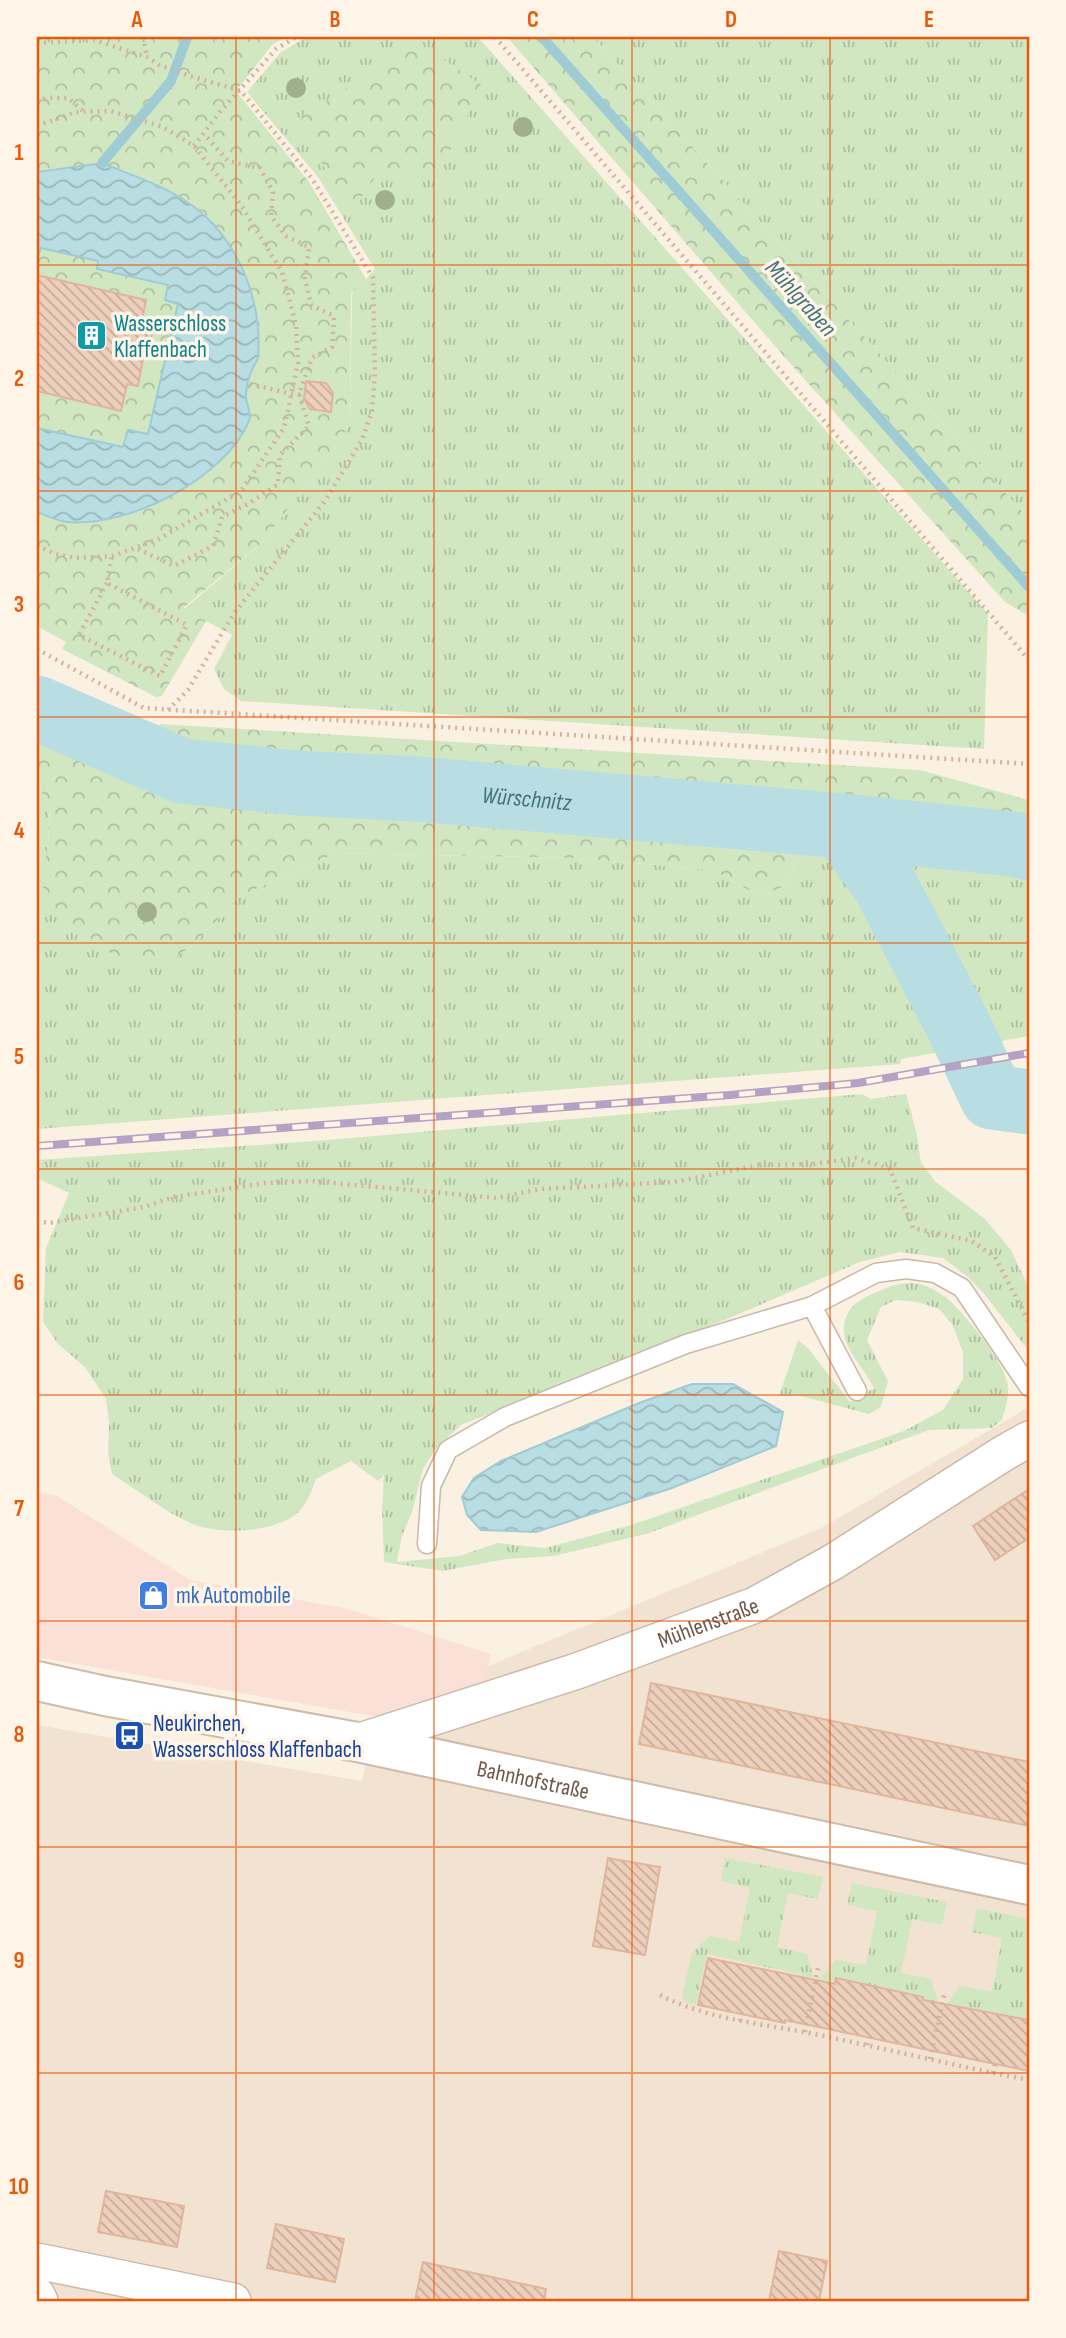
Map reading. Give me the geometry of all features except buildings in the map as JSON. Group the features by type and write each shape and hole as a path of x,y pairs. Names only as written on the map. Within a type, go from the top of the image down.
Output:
{"main road":[{"name":"Bahnhofstraße","path":"37,1681 357,1742 753,1824 1029,1885"}],"street":[{"name":"Mühlenstraße","path":"357,1742 578,1671 755,1605 833,1562 1029,1439"},
{"path":"37,2261 233,2301"},
{"path":"37,2295 40,2301"}],"lane":[{"path":"427,1544 431,1486 448,1450 505,1417 686,1344 812,1306 876,1273 906,1269 935,1273 962,1288 1029,1387"},
{"path":"812,1306 857,1391"}],"path":[{"path":"143,37 147,57"},
{"path":"194,146 276,49 296,37"},
{"path":"495,37 1029,660"},
{"path":"37,43 94,40 147,57 159,65 190,76 241,91 313,180 373,278 375,375 372,411 362,440 326,501 234,614 188,690 168,710"},
{"path":"37,102 47,98 68,98 83,112"},
{"path":"37,126 76,112 110,111 161,126 194,146 241,205 282,272 296,325 298,394 309,426 280,455 278,484 222,517 213,546 174,566 137,549"},
{"path":"37,545 55,554 76,558 112,556 157,540 241,491 284,428 312,358 332,346 334,316 311,305 305,278 309,247 286,236 271,216 273,192 260,168 228,161 204,134"},
{"path":"250,384 298,394"},
{"path":"107,583 187,625 160,677 79,635 107,583 112,556"},
{"path":"37,649 144,708 1026,764"},
{"path":"37,1221 49,1223 144,1207 174,1197 265,1183 311,1181 498,1198 541,1189 674,1182 760,1165 814,1164 856,1158 890,1169 914,1228 972,1241 995,1257 1029,1322"},
{"path":"805,2032 818,1969"},
{"path":"930,2059 945,1992"},
{"path":"660,1995 685,2008 740,2021 805,2032 1029,2080"},
{"path":"740,2021 742,2014"},
{"path":"867,2045 869,2038"},
{"path":"993,2073 995,2064"}],"shaded area":[{"path":"1029,1407 1029,2301 37,2301 37,1725 362,1781 376,1719 486,1667 821,1528"},
{"name":"mk Automobile","path":"37,1492 57,1496 190,1580 348,1609 491,1654 484,1682 395,1720 37,1657"}],"green space":[{"path":"37,37 286,37 272,45 236,91 309,182 366,279 351,294 350,424 264,541 183,608 206,621 162,696 156,697 62,649 66,642 37,626 37,512 68,522 106,519 170,497 206,474 219,462 250,418 246,395 251,371 258,359 258,319 250,285 102,163 37,172"},
{"path":"306,37 478,37 988,614 984,749 241,701 224,689 214,669 232,635 184,609 264,541 350,424 352,294 375,269 318,177 247,92 280,53"},
{"path":"507,37 593,37 1029,519 1029,616 1005,602 788,361"},
{"path":"593,37 1029,37 1029,519"},
{"path":"420,44 483,86 436,178 380,170 360,199 344,199 304,135 301,116"},
{"path":"40,248 99,261 98,269 169,285 178,303 148,434 124,448 37,428 37,253"},
{"path":"160,724 920,770 1029,800 1029,838 845,811 416,776 298,772 185,760 150,744"},
{"path":"37,733 181,784 295,802 797,834 793,869 783,887 759,896 713,870 576,858 336,853 240,896 191,947 170,961 144,964 121,961 76,928 45,898 42,880 50,808 37,784"},
{"path":"37,784 50,807 45,898 76,928 121,961 170,961 191,947 240,896 336,853 576,858 713,870 759,896 783,887 793,869 797,834 878,840 1010,857 1029,864 1029,1036 901,1059 900,1064 37,1129"},
{"path":"862,1094 871,1099 906,1094 921,1163 936,1182 985,1219 1011,1250 1029,1288 1029,1351 985,1295 969,1278 943,1258 900,1252 860,1262 727,1319 461,1425 435,1450 423,1469 412,1512 402,1536 397,1562 459,1556 497,1543 545,1548 631,1525 904,1431 943,1410 963,1379 963,1352 952,1324 939,1309 918,1302 896,1300 881,1307 867,1340 888,1381 881,1407 869,1414 801,1396 779,1396 798,1340 808,1348 850,1402 874,1388 845,1339 845,1319 859,1301 897,1284 919,1284 941,1294 956,1306 981,1337 1003,1370 1007,1383 1007,1399 1002,1420 992,1428 929,1430 646,1534 554,1556 506,1559 443,1571 384,1562 384,1475 378,1481 351,1461 316,1479 302,1508 285,1521 244,1530 201,1527 160,1506 112,1474 108,1452 106,1399 85,1367 58,1344 43,1322 46,1248 69,1193 37,1178 37,1160 316,1141"},
{"path":"725,1858 823,1877 818,1899 788,1893 777,1947 807,1954 813,1975 802,2025 788,2022 798,1974 707,1954 696,2004 685,2002 682,1997 692,1952 710,1936 739,1942 750,1888 721,1881"},
{"path":"852,1883 947,1902 942,1925 912,1919 901,1973 931,1979 938,2002 926,2051 914,2048 924,1997 836,1977 825,2027 810,2024 819,1979 836,1960 866,1965 877,1911 847,1905"},
{"path":"977,1908 1029,1919 1029,1979 1025,2000 1029,2001 1029,2019 959,2006 950,2055 937,2053 947,2003 961,1986 992,1992 1002,1938 972,1932"}],"water":[{"path":"102,163 175,194 213,224 234,253 249,286 257,320 258,358 247,389 249,421 237,442 219,462 172,496 145,508 91,522 67,522 37,512 37,428 123,447 128,430 148,434 178,304 165,300 168,285 97,269 98,261 41,248 39,254 37,253 37,172"},
{"path":"692,1384 733,1384 783,1412 776,1446 672,1488 536,1532 481,1530 467,1515 462,1497 474,1478 501,1461 639,1403"}],"waterway":[{"path":"102,163 171,81 187,37"},
{"name":"Mühlgraben","path":"542,37 1029,587"},
{"name":"Würschnitz","path":"37,708 182,771 297,783 417,789 843,826 1029,848"},
{"path":"843,826 884,883 992,1097 1029,1102"}],"railway":[{"path":"37,1146 730,1095 858,1083 1029,1053"}],"place":[{"name":"Wasserschloss Klaffenbach","path":"91,336"},
{"name":"mk Automobile","path":"153,1595"},
{"name":"Neukirchen, Wasserschloss Klaffenbach","path":"130,1736"}]}
